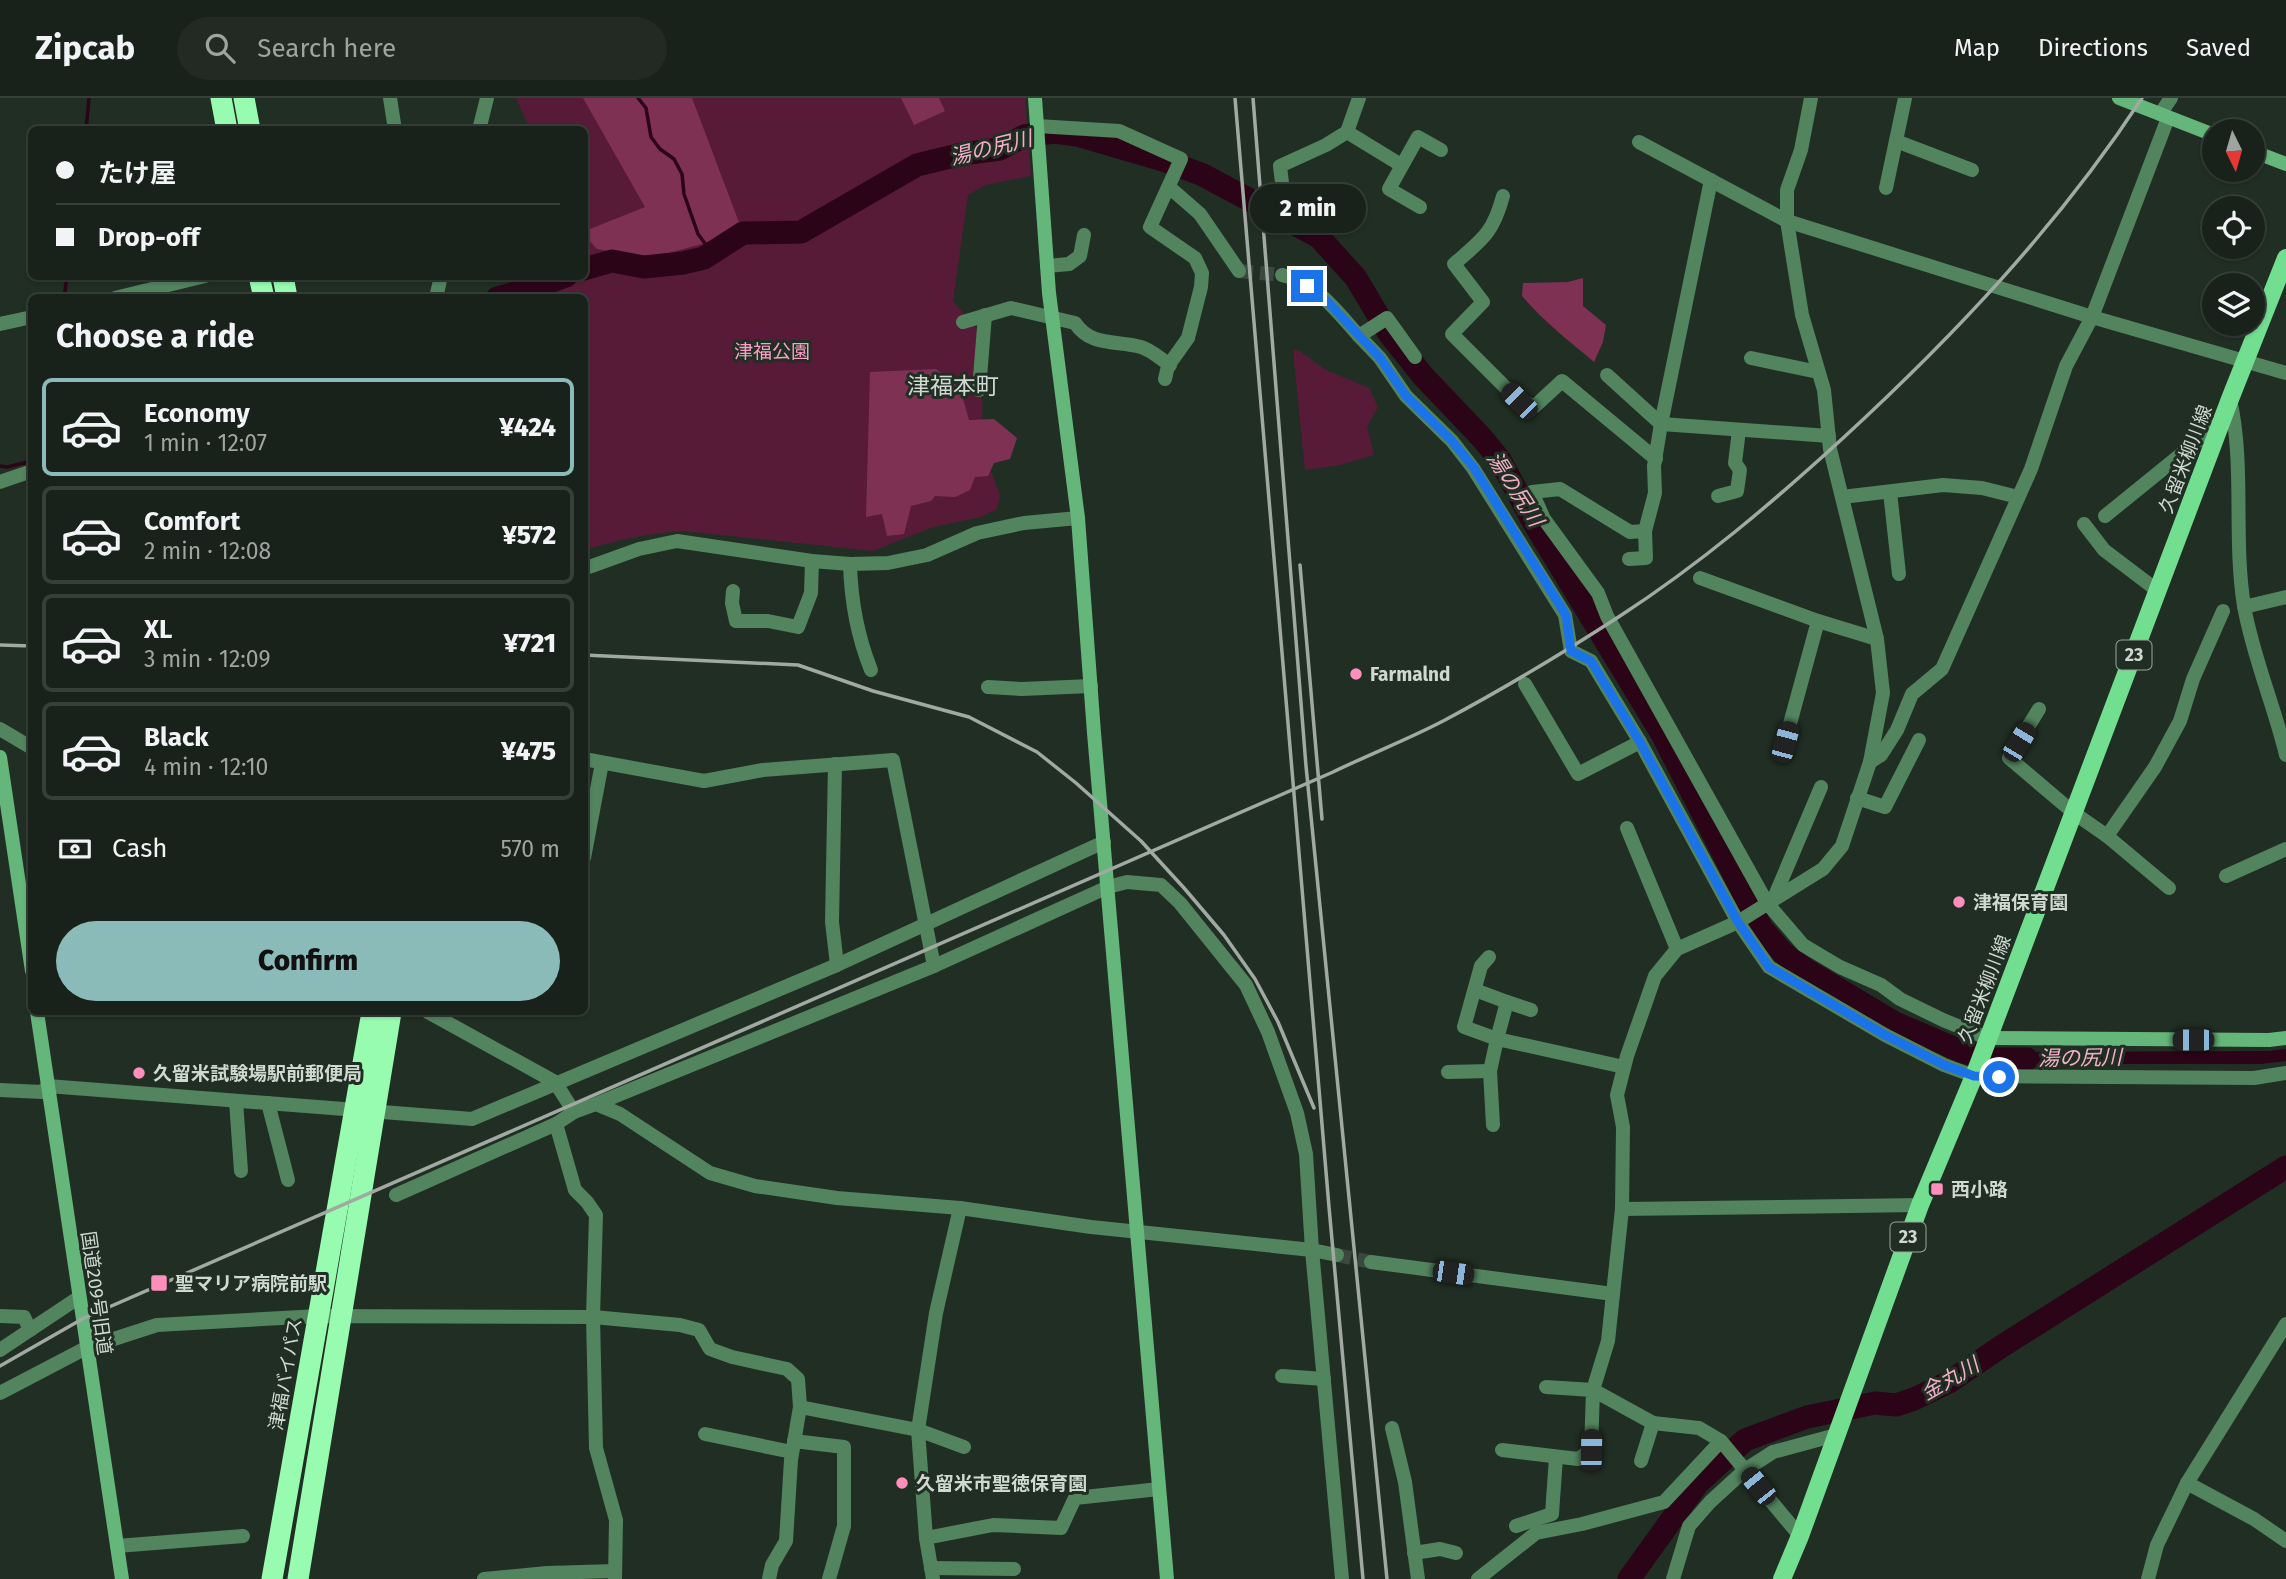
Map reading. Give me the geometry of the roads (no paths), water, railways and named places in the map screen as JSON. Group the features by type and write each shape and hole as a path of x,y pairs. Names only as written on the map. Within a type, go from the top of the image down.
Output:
{"highway":[{"path":"221,98 226,126"},
{"path":"244,98 249,126"},
{"name":"津福バイパス","path":"272,1579 371,1015"},
{"path":"298,1579 391,1015"}],"main road":[{"name":"久留米柳川線","path":"1782,1579 1920,1205 1974,1075 2286,258"}],"street":[{"path":"390,98 394,126"},
{"path":"480,126 487,98"},
{"path":"1035,98 1052,318 1078,518 1167,1579"},
{"path":"1285,208 1280,166 1347,132 1359,98"},
{"path":"1502,1450 1578,1459 1591,1450 1593,1390 1608,1341 1622,1209 1623,1128 1617,1095 1655,976 1677,949 1738,922 1823,869 1842,846 1870,762 1883,693 1877,639 1829,436 1824,390 1802,315 1787,221 1787,190 1801,150 1811,98"},
{"path":"1886,187 1905,98"},
{"path":"2119,98 2202,130"},
{"path":"1870,762 1881,755 1897,730 1912,694 1942,669 2031,469 2066,366 2092,317 2171,98"},
{"path":"1037,126 1119,131 1181,159 1150,227 1195,258 1202,273 1201,287 1188,338 1170,365 1165,379"},
{"path":"1347,132 1401,165"},
{"path":"1420,207 1389,189 1418,137 1441,150"},
{"path":"1896,141 1972,170"},
{"path":"1639,142 1787,221 2092,317 2286,373"},
{"path":"2265,155 2286,164"},
{"path":"1629,559 1646,558 1645,531 1655,493 1661,424 1711,180"},
{"path":"1169,187 1200,214 1239,271"},
{"path":"1503,195 1497,220 1486,236 1454,264 1483,302 1452,334 1519,401 1535,406 1562,381 1656,459"},
{"path":"1047,266 1069,264 1080,256 1084,235"},
{"path":"1282,275 1296,277 1327,301 1380,358 1406,396 1452,441 1474,468 1566,615 1571,651 1591,661 1640,742 1738,922 1769,967 1885,1035 1944,1065 1974,1075 2254,1078 2286,1073"},
{"path":"123,294 146,283 171,280"},
{"path":"963,322 1012,308 1075,323 1083,335 1143,348 1170,365"},
{"path":"979,390 985,315"},
{"path":"0,324 28,318"},
{"path":"1359,336 1387,318 1415,357"},
{"path":"1751,358 1818,372"},
{"path":"1607,375 1661,424 1829,436"},
{"path":"2230,399 2236,426 2244,607 2263,682 2286,755"},
{"path":"2105,516 2222,421"},
{"path":"1718,496 1737,491 1740,470 1735,463 1739,430"},
{"path":"0,482 28,472"},
{"path":"1842,497 1943,485 1982,488 2018,497"},
{"path":"1645,531 1630,532 1560,489 1532,492 1544,519 1598,593 1606,616 1771,901 1803,945 1985,1044 2286,1038"},
{"path":"1890,492 1899,575"},
{"path":"588,567 639,549 677,541 812,561 888,563 927,555 977,533 1024,523 1078,518"},
{"path":"2084,524 2104,550 2158,591"},
{"path":"733,591 732,603 736,621 768,621 798,627 811,593 812,561"},
{"path":"850,564 851,596 860,642 871,670"},
{"path":"1700,578 1818,621 1877,639"},
{"path":"2244,607 2286,597"},
{"path":"2107,836 2155,767 2180,721 2193,679 2223,611"},
{"path":"1785,742 1818,621"},
{"path":"1525,684 1578,774 1640,742"},
{"path":"988,687 1022,689 1091,686"},
{"path":"2039,709 2009,758 2169,888"},
{"path":"0,729 28,746"},
{"path":"1857,798 1885,807 1919,740"},
{"path":"0,757 28,944"},
{"path":"588,760 704,781 763,770 893,760 934,966"},
{"path":"588,837 602,762"},
{"path":"835,764 832,922 837,965"},
{"path":"1771,901 1821,787"},
{"path":"1627,828 1677,949"},
{"path":"0,1090 42,1092 48,1086 472,1119 837,965 1104,842"},
{"path":"2226,876 2286,849"},
{"path":"396,1195 556,1124 574,1112 934,966 1108,887 1127,882 1161,884 1187,911 1246,985 1268,1032 1297,1112 1306,1154 1312,1250 1342,1579"},
{"path":"1489,957 1481,966 1464,1027 1497,1039 1624,1067"},
{"path":"1475,990 1531,1010"},
{"path":"1493,1125 1490,1071 1507,1002"},
{"name":"国道209号旧道","path":"37,1015 122,1579"},
{"path":"434,1015 555,1082 574,1112"},
{"path":"1448,1072 1490,1071"},
{"path":"236,1101 241,1171"},
{"path":"268,1103 288,1180"},
{"path":"596,1104 620,1114 710,1173 755,1186 836,1198 960,1208 1337,1255"},
{"path":"484,1579 547,1573 615,1575 616,1520 596,1448 593,1317 596,1215 575,1190 556,1124"},
{"path":"1622,1209 1920,1205"},
{"path":"960,1208 936,1313 918,1430 926,1538 932,1573 1014,1569"},
{"path":"1371,1262 1613,1294"},
{"path":"0,1350 78,1298"},
{"path":"0,1316 24,1317 30,1330"},
{"path":"0,1393 86,1348 157,1325 319,1316 593,1317 680,1325 699,1330 710,1349 732,1357 787,1369 798,1379 800,1407 793,1446 786,1541 772,1565 769,1579"},
{"path":"2148,1579 2157,1545 2187,1483 2286,1324"},
{"path":"1282,1377 1324,1379"},
{"path":"1546,1387 1593,1390 1653,1423 1699,1428 1721,1441 1800,1536"},
{"path":"800,1407 918,1430 964,1447"},
{"path":"1641,1461 1653,1423"},
{"path":"1392,1428 1405,1482 1418,1579"},
{"path":"705,1434 793,1446 844,1447 844,1526 829,1579"},
{"path":"1673,1579 1689,1526 1745,1469 1773,1452 1835,1437"},
{"path":"1478,1579 1536,1533 1664,1502 1721,1441"},
{"path":"1516,1526 1552,1514 1556,1457"},
{"path":"2187,1483 2254,1519 2286,1541"},
{"path":"926,1538 993,1525 1061,1528 1075,1498 1159,1489"},
{"path":"117,1546 243,1536"},
{"path":"1414,1553 1440,1549 1456,1553"}],"water":[{"path":"2286,1049 2286,1061 2261,1064 1995,1064 1999,1052"}],"waterway":[{"path":"86,126 89,98"},
{"path":"638,98 646,108 651,137 660,149 674,159 682,174 684,194 698,234 712,253"},
{"name":"湯の尻川","path":"588,268 612,261 644,267 683,263 704,258 743,233 801,232 917,165 962,154 1000,149 1024,136 1054,132 1077,135 1166,161 1203,175 1319,237 1356,278 1388,332 1423,376 1500,460 1534,523 1662,734 1762,929 1783,953 1805,969 1895,1023 1963,1052 1992,1059 2027,1059"},
{"path":"65,294 66,280"},
{"name":"湯の尻川","path":"511,294 555,280"},
{"path":"0,466 28,462"},
{"name":"金丸川","path":"1629,1579 1698,1483 1745,1440 1807,1417 1875,1403 1896,1405 1949,1382 2286,1167"}],"tunnel":[{"path":"1239,271 1282,275"},
{"path":"1337,1255 1371,1262"}],"railway":[{"path":"1235,98 1363,1579"},
{"path":"1253,98 1306,766 1387,1579"},
{"path":"0,1366 84,1318 1333,772 1445,720 1534,670 1650,596 1707,554 1842,439 1964,320 2040,235 2076,191 2142,98"},
{"path":"1300,565 1322,819"},
{"path":"0,645 28,646"},
{"path":"588,655 798,665 873,691 969,717 1037,752 1141,841 1224,935 1255,979 1278,1022 1314,1108"}],"place":[{"name":"Farmalnd","path":"1356,674"},
{"name":"津福保育園","path":"1959,902"},
{"name":"久留米試験場駅前郵便局","path":"139,1073"},
{"name":"西小路","path":"1937,1189"},
{"name":"聖マリア病院前駅","path":"159,1283"},
{"name":"久留米市聖徳保育園","path":"902,1483"}],"district":[{"name":"津福本町","path":"953,386"}],"park label":[{"name":"津福公園","path":"772,351"}]}
